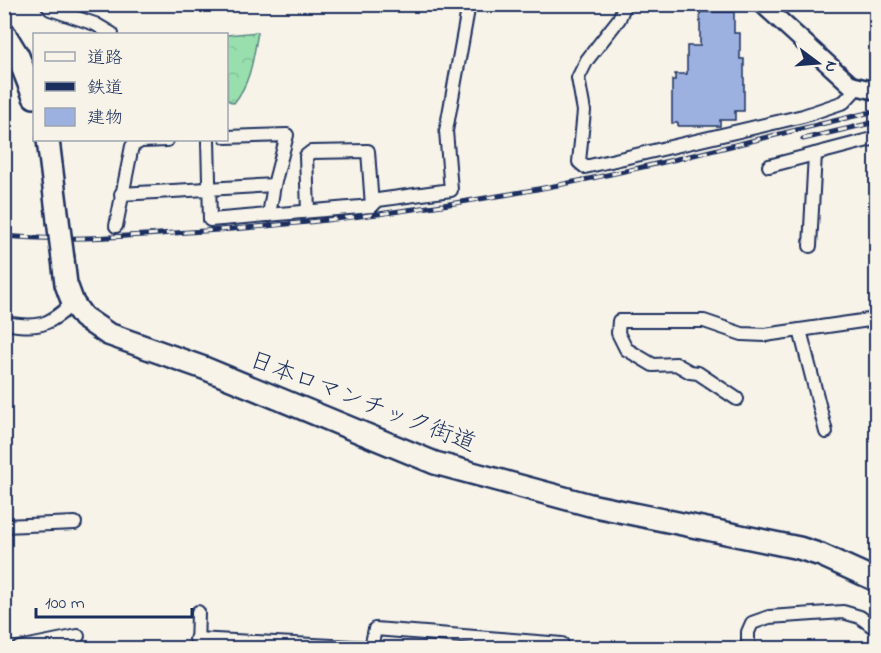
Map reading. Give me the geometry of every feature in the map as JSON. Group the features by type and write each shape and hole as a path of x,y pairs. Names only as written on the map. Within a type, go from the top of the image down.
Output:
{"highway":[{"path":"7,44 33,95"},
{"name":"日本ロマンチック街道","path":"48,141 66,284 74,303 83,316 108,334 204,368 435,463 590,505 799,548 821,555 876,580"}],"street":[{"path":"47,4 50,9 95,24 110,33"},
{"path":"208,141 210,220 372,206 378,200 451,190 446,131 469,4"},
{"path":"625,4 619,19 587,60 578,78 584,111 579,162 585,167 803,116 844,102 857,88"},
{"path":"762,4 850,86 876,91"},
{"path":"228,137 287,135 269,215"},
{"path":"769,166 876,138"},
{"path":"116,226 132,146 139,141"},
{"path":"308,211 306,156 311,152 368,151 372,206"},
{"path":"810,246 815,154"},
{"path":"121,194 274,185"},
{"path":"4,323 28,327 43,325 56,319 74,303"},
{"path":"737,399 698,373 690,372 676,364 653,365 626,349 618,333 619,321 704,321 742,334 765,335 876,319"},
{"path":"800,330 826,432"},
{"path":"4,526 75,523"},
{"path":"198,612 196,644 371,648 375,629 562,644 562,648"},
{"path":"748,648 748,632 752,623 769,617 851,613 876,629"},
{"path":"19,648 78,636"}],"green space":[{"path":"258,32 248,78 234,103 228,100 228,35"}],"building":[{"path":"700,12 734,12 734,33 740,33 740,59 744,59 744,111 735,111 735,120 720,120 720,126 678,126 678,123 672,123 672,80 675,80 675,74 687,74 687,46 700,46"}],"railway":[{"path":"4,236 29,238 129,236 280,225 395,212 556,186 876,111"},
{"path":"803,139 876,122"}]}
